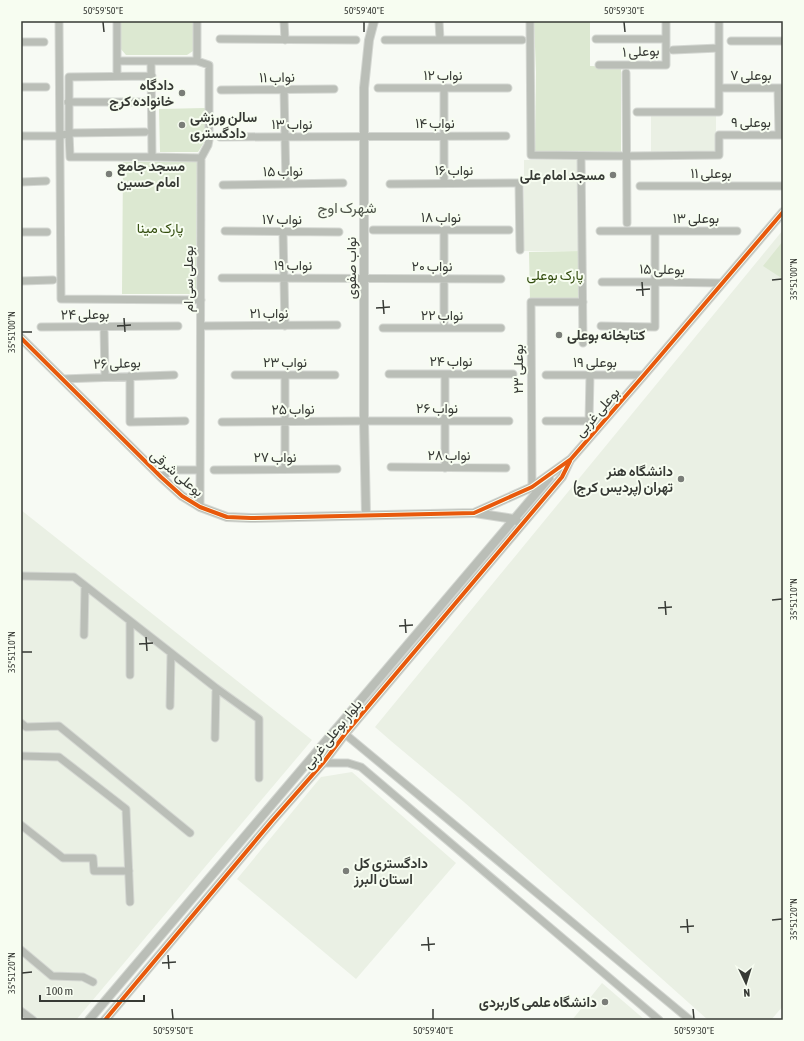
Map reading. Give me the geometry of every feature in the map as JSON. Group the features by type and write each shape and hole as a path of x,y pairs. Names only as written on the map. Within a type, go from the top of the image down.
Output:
{"street":[{"path":"59,21 61,299 201,300"},
{"path":"117,21 118,76"},
{"path":"118,61 197,61 197,21"},
{"path":"284,21 284,40"},
{"name":"نواب صفوی","path":"366,515 364,421 364,88 369,40 374,21"},
{"path":"440,21 440,40"},
{"path":"530,21 531,155 626,156"},
{"name":"بوعلی ۱","path":"599,65 666,65 666,21"},
{"path":"637,112 719,112 719,21"},
{"path":"220,39 356,40"},
{"path":"596,39 666,39"},
{"path":"386,40 522,40"},
{"path":"731,41 783,41"},
{"path":"21,42 44,42"},
{"path":"673,50 719,48"},
{"path":"151,61 152,157"},
{"name":"بوعلی سی ام","path":"197,61 209,64 209,140 201,158 200,507"},
{"path":"626,73 627,223"},
{"path":"152,76 69,77 68,102 70,157 201,158"},
{"path":"21,87 46,87"},
{"name":"نواب ۱۲","path":"378,88 508,88"},
{"path":"444,88 444,183"},
{"name":"بوعلی ۷","path":"719,88 781,88"},
{"path":"781,88 781,135"},
{"name":"نواب ۱۱","path":"221,90 334,89"},
{"path":"284,90 286,184"},
{"path":"68,102 152,102"},
{"path":"21,136 60,136 69,133 145,132"},
{"name":"بوعلی ۹","path":"626,156 719,155 719,135 781,135"},
{"name":"نواب ۱۴","path":"364,137 506,136"},
{"name":"نواب ۱۳","path":"220,137 364,137"},
{"path":"581,156 584,343"},
{"path":"21,182 46,181"},
{"name":"نواب ۱۵","path":"223,185 343,183"},
{"name":"نواب ۱۶","path":"390,184 519,183 520,250"},
{"name":"بوعلی ۱۱","path":"640,186 783,186"},
{"name":"بوعلی غربی","path":"366,515 474,513 532,487 571,459 783,212"},
{"name":"نواب ۱۸","path":"373,230 509,230"},
{"path":"444,230 444,328"},
{"name":"نواب ۱۷","path":"225,231 339,232"},
{"name":"بوعلی ۱۳","path":"600,231 737,231"},
{"path":"601,326 655,327 655,231"},
{"path":"21,232 47,232"},
{"path":"284,232 285,326"},
{"name":"نواب ۱۹","path":"222,278 364,279"},
{"name":"نواب ۲۰","path":"364,279 501,279"},
{"path":"21,281 53,280"},
{"name":"بوعلی ۱۵","path":"602,282 722,283"},
{"name":"بوعلی ۲۳","path":"532,487 530,302 583,302"},
{"name":"نواب ۲۱","path":"201,326 337,325"},
{"name":"بوعلی ۲۴","path":"41,327 178,326"},
{"path":"104,327 105,376"},
{"name":"نواب ۲۲","path":"383,328 501,328"},
{"name":"بوعلی شرقی","path":"21,338 161,477 182,496 200,507 227,517 251,518 366,515"},
{"name":"نواب ۲۴","path":"389,374 513,374"},
{"path":"445,374 445,468"},
{"name":"بوعلی ۲۶","path":"62,378 174,375"},
{"name":"نواب ۲۳","path":"235,375 335,375"},
{"path":"285,375 285,470"},
{"name":"بوعلی ۱۹","path":"546,375 644,375"},
{"path":"546,421 589,421 590,375"},
{"path":"130,376 130,422 185,421"},
{"name":"نواب ۲۶","path":"364,421 510,421"},
{"name":"نواب ۲۵","path":"222,422 364,421"},
{"name":"بلوار بوعلی غربی","path":"89,1020 514,519 554,473 571,459"},
{"name":"بلوار بوعلی غربی","path":"105,1020 323,763 345,734 562,477 571,459"},
{"name":"نواب ۲۸","path":"391,467 506,468"},
{"name":"نواب ۲۷","path":"214,470 337,469"},
{"path":"161,477 173,470 200,470"},
{"path":"474,513 514,519 522,525"},
{"path":"21,576 74,577 216,688 259,719 259,778"},
{"path":"84,635 85,586"},
{"path":"130,621 130,675"},
{"path":"170,706 171,653"},
{"path":"215,738 216,688"},
{"path":"21,723 26,727 59,726 190,833"},
{"path":"345,734 690,1020"},
{"path":"21,756 59,757 126,809 130,902"},
{"path":"323,763 348,763 360,767 659,1020"},
{"path":"263,815 272,822"},
{"path":"21,825 63,858 93,858 94,871 129,871"},
{"path":"170,924 180,931"},
{"path":"21,950 52,976 83,977 92,982"},
{"path":"21,1011 33,1020"}],"shaded area":[{"path":"651,115 716,115 716,152 651,153"},
{"path":"579,159 580,251 524,251 524,160"},
{"name":"دانشگاه هنر تهران (پردیس کرج)","path":"783,230 783,1006 771,1020 708,1020 464,802 375,727"},
{"path":"21,510 312,740 76,1020 21,1020"},
{"name":"دادگستری کل استان البرز","path":"352,772 456,863 356,979 237,879 321,777"},
{"name":"دانشگاه علمی کاربردی","path":"602,983 645,1020 572,1020"}],"green space":[{"path":"119,21 193,21 193,51 187,55 126,55 120,48"},
{"path":"534,21 590,21 590,66 621,67 621,152 535,152 536,72"},
{"name":"سالن ورزشی دادگستری","path":"205,108 205,141 198,152 160,152 159,109"},
{"name":"پارک مینا","path":"123,162 197,162 196,294 122,294"},
{"path":"783,241 783,279 763,266"},
{"name":"پارک بوعلی","path":"580,251 580,299 530,299 529,252"}],"cycle path":[{"path":"21,338 161,477 182,496 200,507 227,517 251,518 474,513 532,487 571,459 783,212"},
{"path":"105,1020 272,821 323,763 345,734 562,477 570,461"}],"place":[{"name":"دادگاه خانواده کرج","path":"182,93"},
{"name":"سالن ورزشی دادگستری","path":"182,125"},
{"name":"مسجد جامع امام حسین","path":"109,174"},
{"name":"مسجد امام علی","path":"613,175"},
{"name":"کتابخانه بوعلی","path":"559,335"},
{"name":"دانشگاه هنر تهران (پردیس کرج)","path":"681,479"},
{"name":"دادگستری کل استان البرز","path":"346,871"},
{"name":"دانشگاه علمی کاربردی","path":"605,1002"}],"district":[{"name":"شهرک اوج","path":"347,208"}]}
